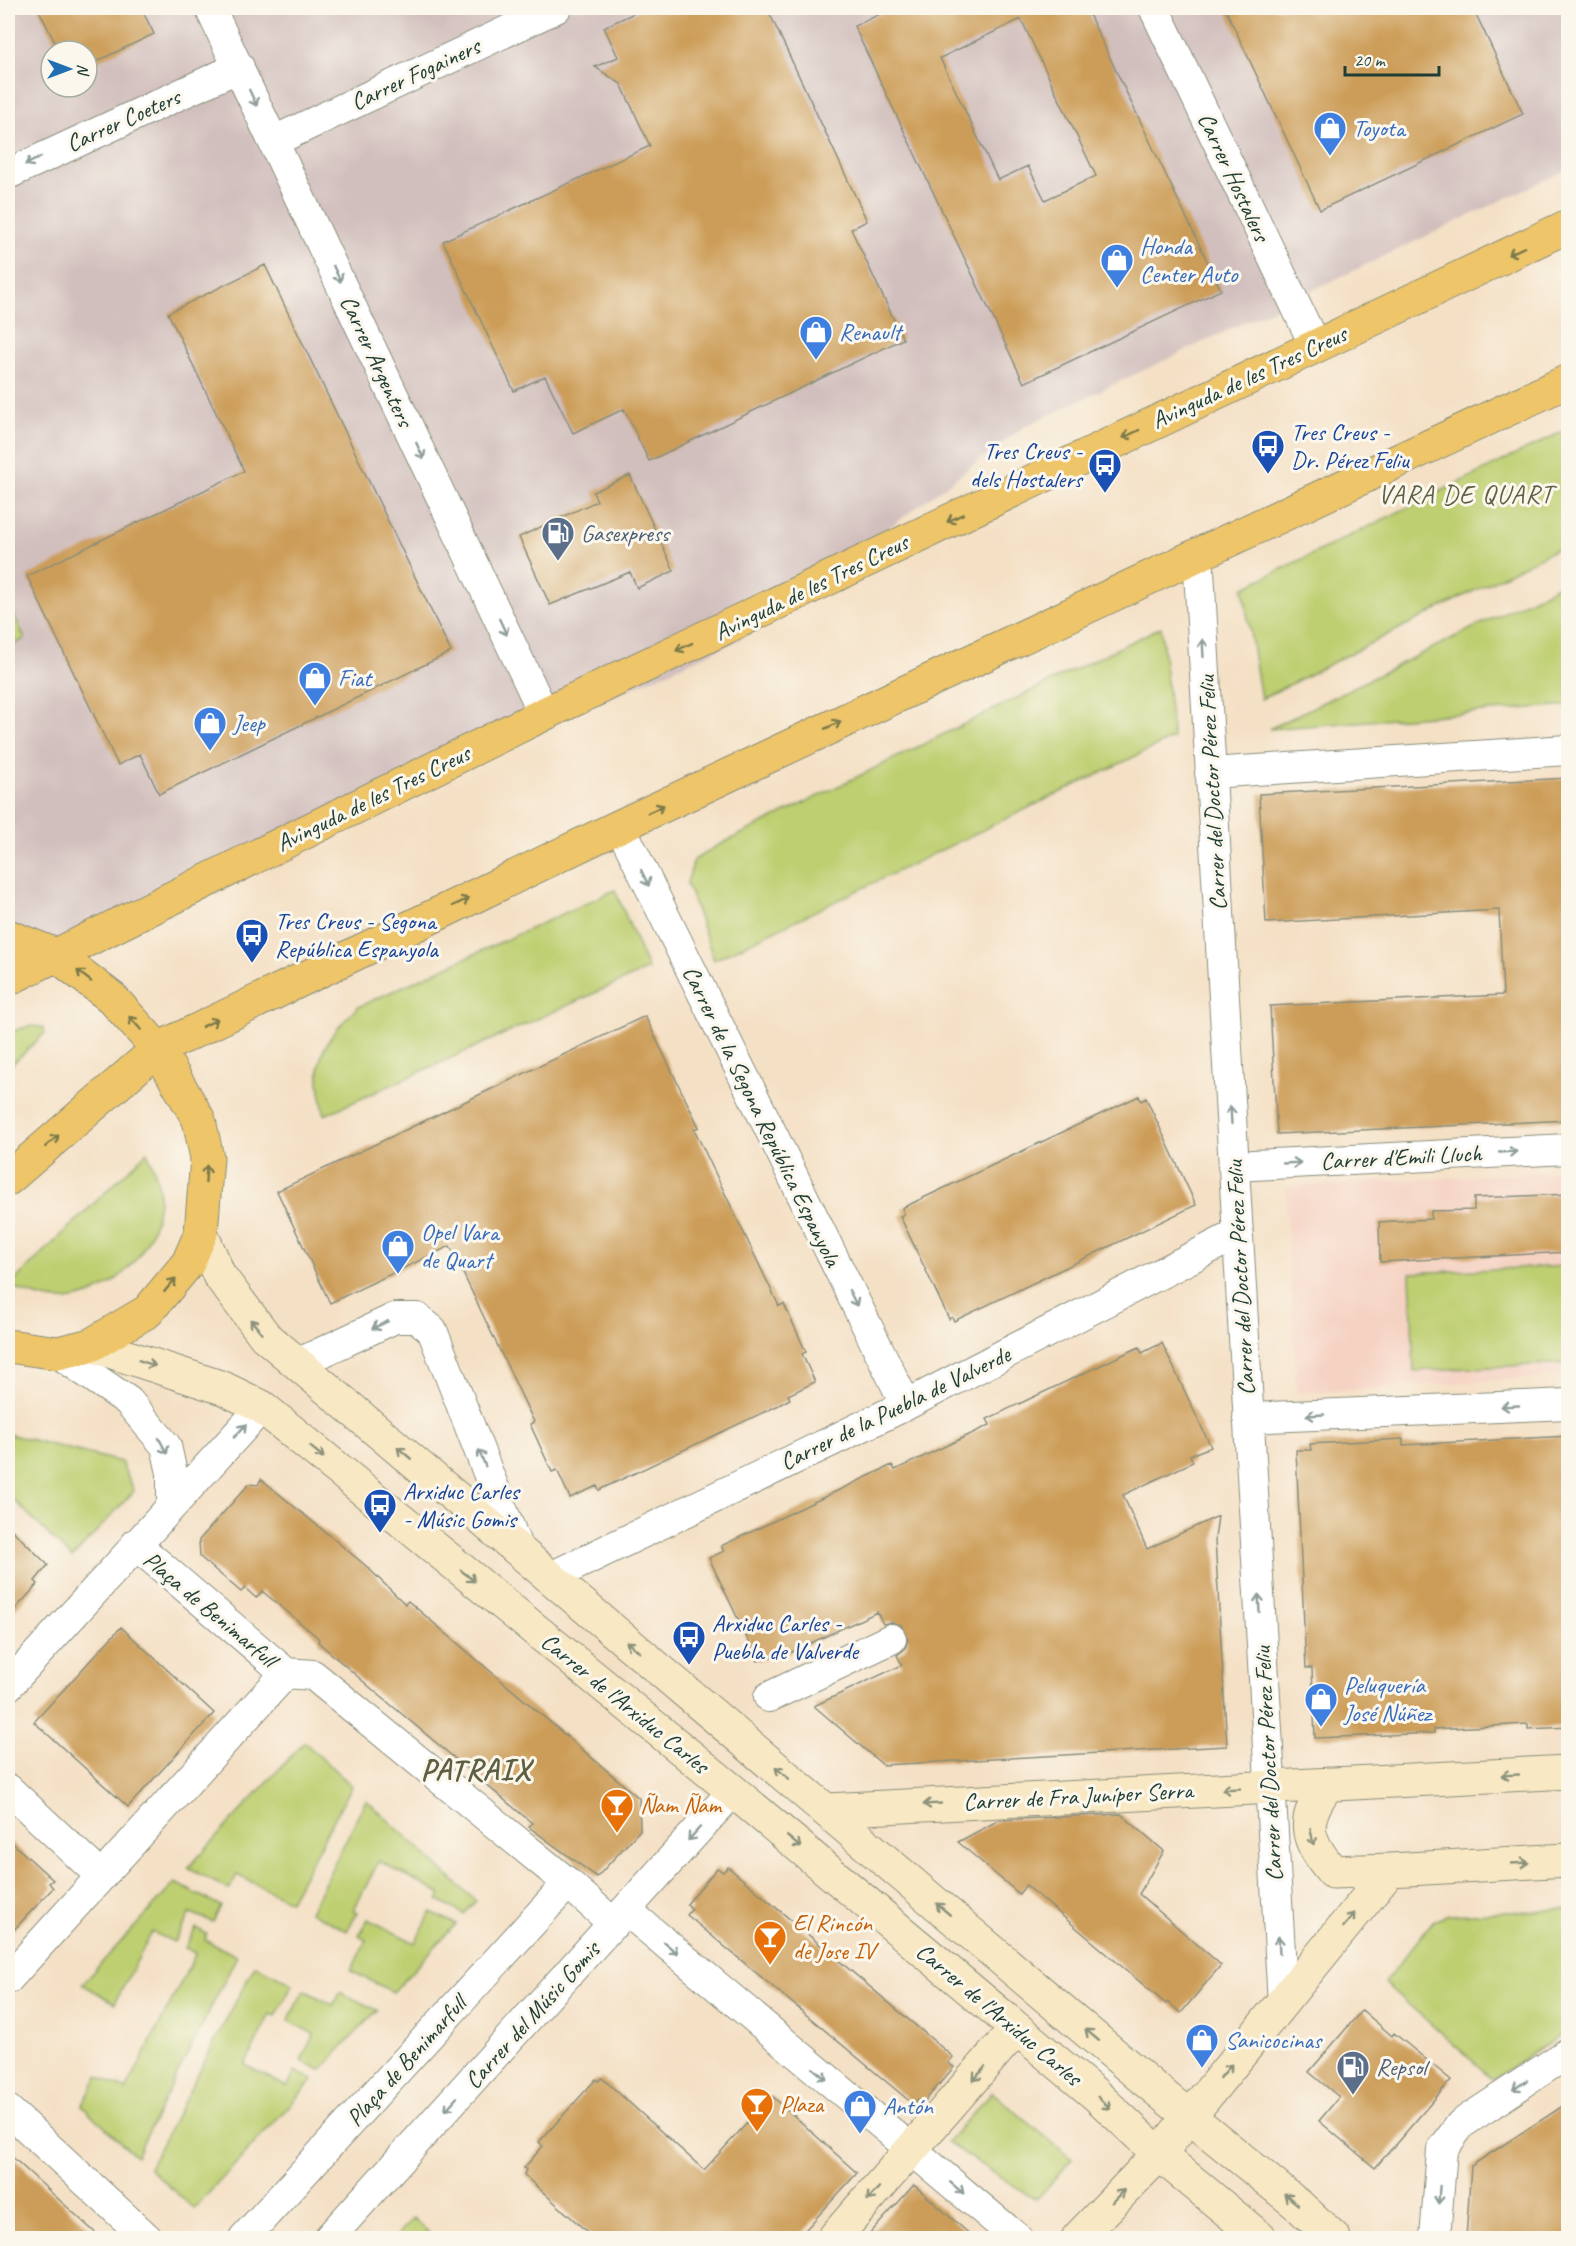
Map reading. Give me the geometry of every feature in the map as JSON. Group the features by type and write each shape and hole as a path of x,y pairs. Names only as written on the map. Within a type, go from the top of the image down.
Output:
{"main road":[{"name":"Avinguda de les Tres Creus","path":"8,979 544,714 1569,226"},
{"path":"8,1179 158,1049 620,826 1569,381"},
{"path":"8,936 56,955 112,998 158,1049 199,1120 207,1158 201,1233 188,1263 147,1311 91,1346 58,1353 8,1346"},
{"name":"Carrer de l'Arxiduc Carles","path":"201,1233 219,1275 242,1310 265,1336 549,1578 1298,2205 1334,2238"},
{"name":"Carrer de l'Arxiduc Carles","path":"91,1346 223,1388 262,1407 734,1791 1095,2094 1159,2154 1260,2238"},
{"name":"Carrer de Fra Juníper Serra","path":"827,1810 1569,1772"},
{"path":"1328,1784 1313,1805 1309,1825 1314,1850 1333,1872 1569,1860"},
{"path":"1078,2238 1159,2154 1390,1870"},
{"path":"834,2238 1016,2029"}],"street":[{"name":"Carrer Argenters","path":"210,8 544,714"},
{"name":"Carrer Fogainers","path":"274,141 556,8"},
{"name":"Carrer Hostalers","path":"1154,8 1315,346"},
{"name":"Carrer Coeters","path":"8,174 239,67"},
{"name":"Carrer del Doctor Pérez Feliu","path":"1198,554 1282,2003"},
{"path":"1210,773 1569,750"},
{"name":"Carrer de la Segona República Espanyola","path":"620,826 906,1405"},
{"name":"Carrer d'Emili Lluch","path":"1233,1166 1569,1149"},
{"name":"Carrer de la Puebla de Valverde","path":"549,1578 906,1405 1237,1234"},
{"name":"Carrer de l'Arxiduc Carles","path":"299,1364 395,1318 417,1318 432,1330 519,1551"},
{"path":"58,1353 128,1401 166,1446 172,1473 172,1505"},
{"path":"1248,1418 1569,1404"},
{"path":"8,1686 262,1407"},
{"name":"Plaça de Benimarfull","path":"135,1544 286,1673 313,1675 568,1883 620,1917 912,2150 1017,2238"},
{"path":"769,1697 891,1639"},
{"name":"Plaça de Benimarfull","path":"8,1979 286,1673"},
{"path":"8,1789 101,1876"},
{"name":"Carrer del Músic Gomis","path":"329,2238 734,1791"},
{"name":"Plaça de Benimarfull","path":"244,2238 568,1883"},
{"path":"1435,2238 1442,2150 1461,2124 1569,2053"},
{"path":"8,2110 147,2238"}],"shaded area":[{"path":"8,8 1568,8 1568,169 1024,427 739,640 63,944 8,930"},
{"path":"1568,1171 1568,1376 1297,1393 1285,1187"}],"green space":[{"path":"1568,429 1568,543 1261,699 1243,588"},
{"path":"1568,581 1568,705 1269,729"},
{"path":"8,601 25,639 8,647"},
{"path":"1161,627 1173,738 714,960 687,883 694,860 717,846"},
{"path":"615,890 648,969 325,1115 319,1081 322,1055 335,1032 358,1007"},
{"path":"29,1026 43,1027 45,1033 8,1068 8,1033"},
{"path":"147,1152 158,1181 158,1210 153,1229 144,1247 119,1277 85,1296 66,1300 44,1298 9,1286"},
{"path":"1568,1266 1568,1363 1414,1371 1410,1273"},
{"path":"8,1434 121,1462 134,1491 72,1558 8,1494"},
{"path":"304,1742 352,1786 290,1901 237,1875 229,1890 188,1868"},
{"path":"366,1800 476,1901 464,1914 438,1901 441,1894 379,1861 353,1911 357,1913 347,1931 310,1912"},
{"path":"175,1883 221,1906 213,1922 191,1913 174,1942 152,1932 115,2003 82,1984"},
{"path":"1568,1909 1568,2031 1493,2079 1384,1983 1433,1921 1449,1915"},
{"path":"431,1912 456,1924 393,1992 351,1971 366,1940 359,1936 368,1919 415,1943"},
{"path":"196,1928 207,1934 205,1940 237,1956 136,2156 82,2106 98,2076 126,2090 196,1953 185,1948"},
{"path":"255,1965 293,1984 276,2016 270,2014 245,2065 287,2087 295,2071 313,2080 194,2209 149,2168"},
{"path":"304,1990 333,2005 340,1992 377,2010 321,2070 301,2061 314,2034 288,2021"},
{"path":"992,2092 1072,2159 1036,2200 947,2142"},
{"path":"413,2218 435,2238 395,2238"}],"building":[{"path":"38,8 141,8 154,34 99,60 99,39 53,39"},
{"path":"645,8 767,8 867,221 851,229 903,339 649,461 624,409 573,433 545,376 514,391 443,241 650,146 621,84 595,67 618,57 604,27"},
{"path":"893,8 1086,8 1221,290 1024,383 854,26","holes":["1021,19 1096,176 1045,200 1028,166 998,180 940,58"]},
{"path":"1225,8 1473,8 1523,114 1320,210"},
{"path":"265,265 451,652 159,794 140,754 118,765 27,576 244,471 168,313"},
{"path":"630,475 674,571 637,588 630,572 550,605 519,537 597,501 593,492"},
{"path":"1569,778 1569,1120 1277,1134 1270,1006 1503,995 1499,910 1266,923 1259,794"},
{"path":"645,1016 699,1127 694,1129 779,1306 784,1304 806,1352 802,1354 815,1382 788,1395 790,1399 779,1405 599,1490 597,1486 570,1498 557,1470 552,1472 530,1424 534,1422 450,1246 330,1303 277,1191"},
{"path":"1139,1096 1141,1101 1146,1098 1196,1205 954,1321 952,1317 949,1319 900,1216 904,1214 902,1208"},
{"path":"1569,1194 1569,1252 1380,1262 1379,1222 1431,1219 1431,1211 1474,1210 1474,1198"},
{"path":"1162,1343 1211,1447 1190,1455 1193,1462 1123,1495 1147,1549 1218,1516 1215,1539 1227,1746 883,1765 814,1706 902,1665 897,1655 905,1649 908,1640 901,1625 892,1622 883,1624 877,1612 777,1659 775,1655 758,1661 709,1558 724,1551 721,1546 892,1465 895,1470 990,1425 987,1419 1139,1347 1142,1353"},
{"path":"1569,1436 1569,1727 1528,1729 1528,1724 1434,1729 1434,1733 1315,1738 1312,1668 1306,1668 1296,1450 1311,1450 1310,1444 1403,1439 1403,1445"},
{"path":"261,1479 365,1565 405,1604 408,1601 639,1798 640,1830 597,1877 529,1827 532,1823 372,1689 318,1642 319,1639 315,1635 262,1591 256,1598 245,1588 241,1592 200,1557 199,1540 249,1484 258,1485"},
{"path":"8,1526 48,1565 35,1581 38,1584 8,1617"},
{"path":"121,1627 214,1713 128,1807 34,1722"},
{"path":"1121,1814 1164,1851 1139,1894 1221,1965 1181,2013 1168,2002 1166,2004 1026,1885 1019,1894 958,1842 999,1820"},
{"path":"8,1839 53,1880 49,1883 53,1888 8,1936"},
{"path":"728,1867 953,2057 948,2063 954,2067 923,2103 918,2099 913,2104 687,1915 692,1909 687,1904 717,1868 723,1872"},
{"path":"1362,2010 1392,2036 1394,2033 1451,2080 1375,2168 1319,2121 1339,2097 1309,2072"},
{"path":"602,2078 704,2170 772,2096 857,2173 798,2238 594,2238 524,2175 526,2169 524,2168 543,2146 539,2142 596,2079 598,2081"},
{"path":"1569,2102 1569,2238 1466,2238 1471,2166"},
{"path":"8,2153 66,2206 101,2238 8,2238"},
{"path":"914,2185 974,2238 866,2238"}],"place":[{"name":"Toyota","path":"1330,157"},
{"name":"Honda Center Auto","path":"1117,289"},
{"name":"Renault","path":"816,361"},
{"name":"Tres Creus - Dr. Pérez Feliu","path":"1268,475"},
{"name":"Tres Creus - dels Hostalers","path":"1105,494"},
{"name":"Gasexpress","path":"558,562"},
{"name":"Fiat","path":"315,707"},
{"name":"Jeep","path":"210,752"},
{"name":"Tres Creus - Segona República Espanyola","path":"252,964"},
{"name":"Opel Vara de Quart","path":"398,1275"},
{"name":"Arxiduc Carles - Músic Gomis","path":"380,1534"},
{"name":"Arxiduc Carles - Puebla de Valverde","path":"689,1666"},
{"name":"Peluquería José Núñez","path":"1321,1728"},
{"name":"Ñam Ñam","path":"617,1834"},
{"name":"El Rincón de Jose IV","path":"770,1966"},
{"name":"Sanicocinas","path":"1202,2069"},
{"name":"Repsol","path":"1353,2096"},
{"name":"Plaza","path":"757,2133"},
{"name":"Antón","path":"860,2135"}],"district":[{"name":"VARA DE QUART","path":"1466,494"},
{"name":"PATRAIX","path":"476,1770"}]}
